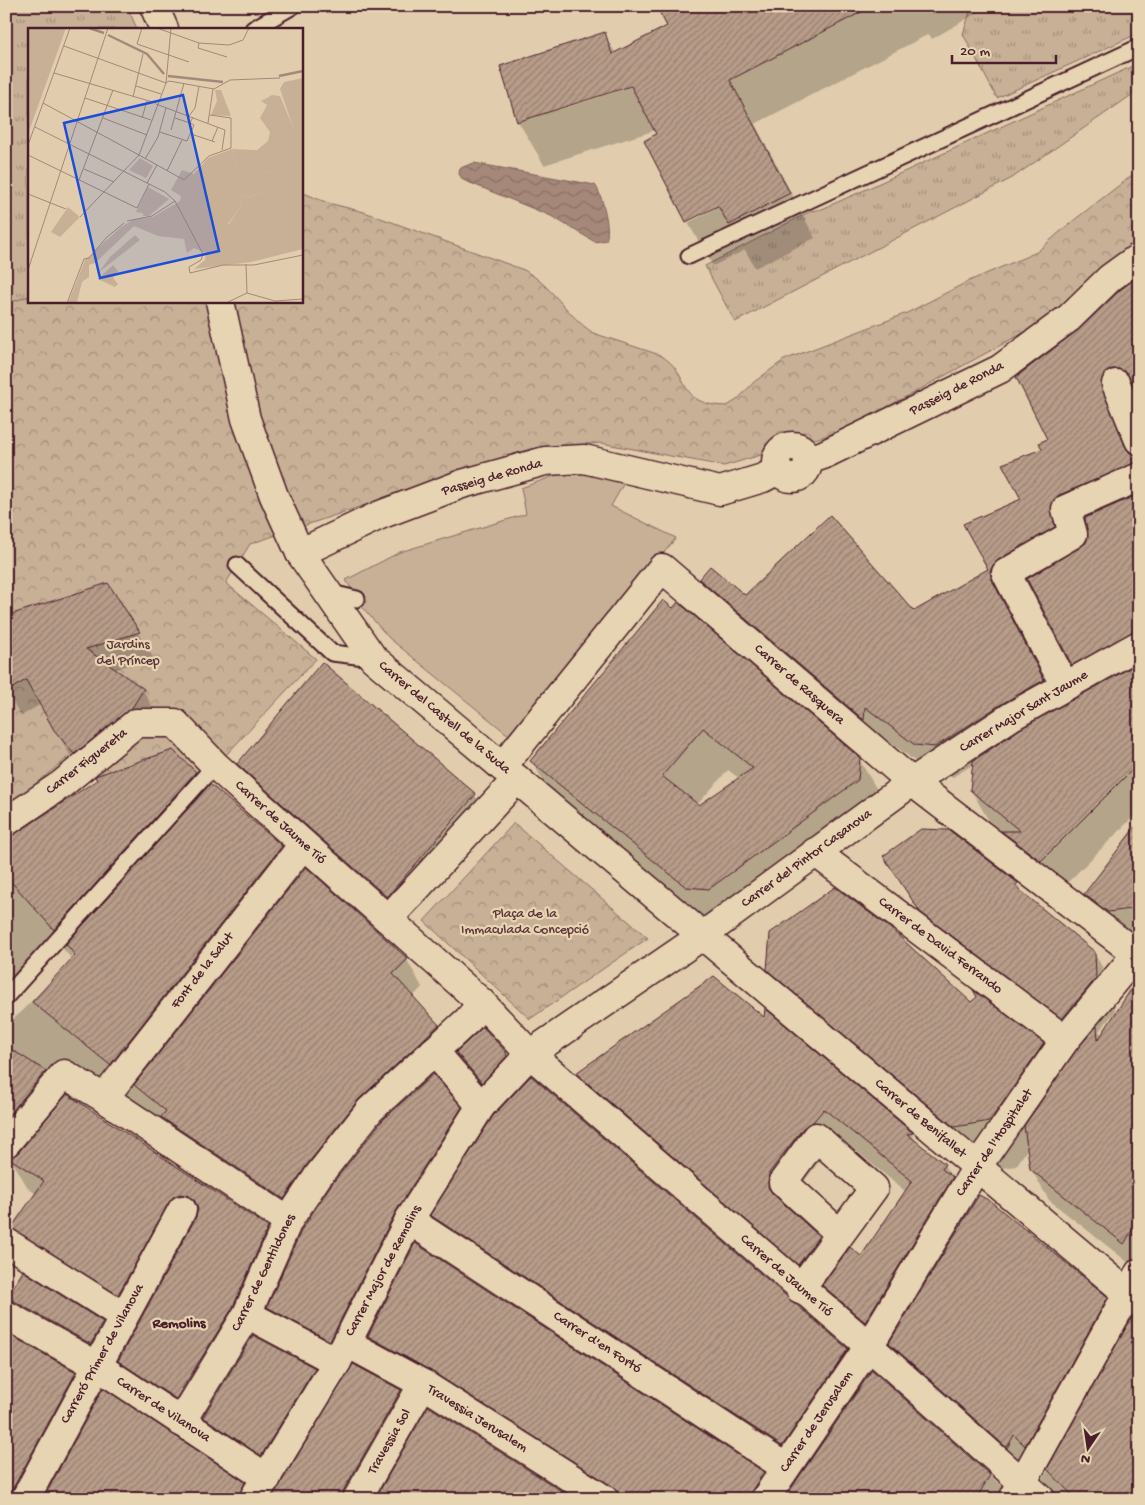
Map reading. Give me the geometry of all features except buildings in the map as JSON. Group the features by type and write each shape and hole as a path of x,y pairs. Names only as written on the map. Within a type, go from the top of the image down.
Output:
{"street":[{"path":"154,6 164,28"},
{"name":"Passeig de Ronda","path":"300,553 380,515 462,484 545,462 584,459 720,491 763,478 778,470 787,478 799,478 807,470 808,460 823,455 1000,369 1069,318 1110,278 1139,257"},
{"name":"Carrer del Castell de la Suda","path":"220,302 246,419 274,496 300,553 373,658 510,773"},
{"path":"1116,384 1139,440"},
{"path":"1065,686 1006,572 1073,534 1066,508 1139,477"},
{"name":"Carrer de Rasquera","path":"510,773 662,568 912,782 1138,953"},
{"name":"Carrer Major Sant Jaume","path":"912,782 1012,716 1139,645"},
{"name":"Carrer Figuereta","path":"6,822 62,784 136,723 175,723"},
{"name":"Carrer de Jaume Tió","path":"175,723 215,764 388,919"},
{"path":"510,773 702,936 530,1054 482,1003 388,919 510,773"},
{"name":"Carrer del Pintor Casanova","path":"702,936 912,782"},
{"name":"Font de la Salut","path":"104,1098 303,844"},
{"name":"Carrer de David Ferrando","path":"815,852 1065,1040"},
{"name":"Carrer de Benifallet","path":"702,936 977,1167 1135,1290"},
{"name":"Carrer de l'Hospitalet","path":"869,1346 977,1167 1065,1040 1138,953"},
{"name":"Carrer de Gentildones","path":"181,1422 246,1314 288,1221 318,1176 370,1110 468,1020 482,1003"},
{"path":"434,1051 481,1106"},
{"name":"Carrer de Jaume Tió","path":"530,1054 869,1346 1026,1493"},
{"name":"Carrer Major de Remolins","path":"264,1492 342,1353 409,1220 481,1106 530,1054"},
{"path":"8,1135 64,1074 104,1098 288,1221"},
{"name":"Carreró Primer de Vilanova","path":"25,1499 182,1210"},
{"name":"Carrer d'en Fortó","path":"409,1220 785,1467"},
{"path":"800,1288 840,1234"},
{"path":"6,1242 123,1316"},
{"path":"1026,1493 1135,1290"},
{"name":"Travessia Jerusalem","path":"246,1314 422,1384 604,1499"},
{"name":"Carrer de Vilanova","path":"6,1315 96,1366 181,1422 264,1492"},
{"name":"Carrer de Jerusalem","path":"765,1499 869,1346"},
{"name":"Travessia Sol","path":"357,1499 422,1384"}],"lane":[{"path":"255,28 293,6"},
{"path":"689,256 1139,47"},
{"path":"237,565 332,653 373,658"},
{"path":"327,592 357,599"},
{"path":"6,997 215,764"}],"green space":[{"path":"6,6 127,6 137,28 28,28 28,296 6,304"},
{"path":"977,6 1139,6 1139,33 997,98 963,34 971,9"},
{"path":"1139,63 1139,87 1136,92 1012,178 735,322 705,266 811,211 822,209 858,193"},
{"name":"Jardins del Príncep","path":"1139,170 1139,246 1045,321 845,430 724,466 601,443 530,449 250,544 226,583 316,659 165,820 66,759 6,808 6,304 28,296 28,302 302,302 302,192 328,203 364,212 524,270 543,284 583,326 593,333 660,355 677,371 691,394 699,400 710,404 727,406 737,400 754,382 784,360 907,313 969,281 1037,252 1069,224"},
{"path":"570,470 624,483 611,506 676,538 511,737 389,638 363,608 346,580 400,552 526,514 521,488"},
{"name":"Plaça de la Immaculada Concepció","path":"514,823 648,938 530,1019 424,921"}],"water":[{"path":"474,163 595,185 605,212 606,240 595,242 551,216 463,180 459,174 460,168"}],"district":[{"name":"Remolins","path":"179,1324"}]}
